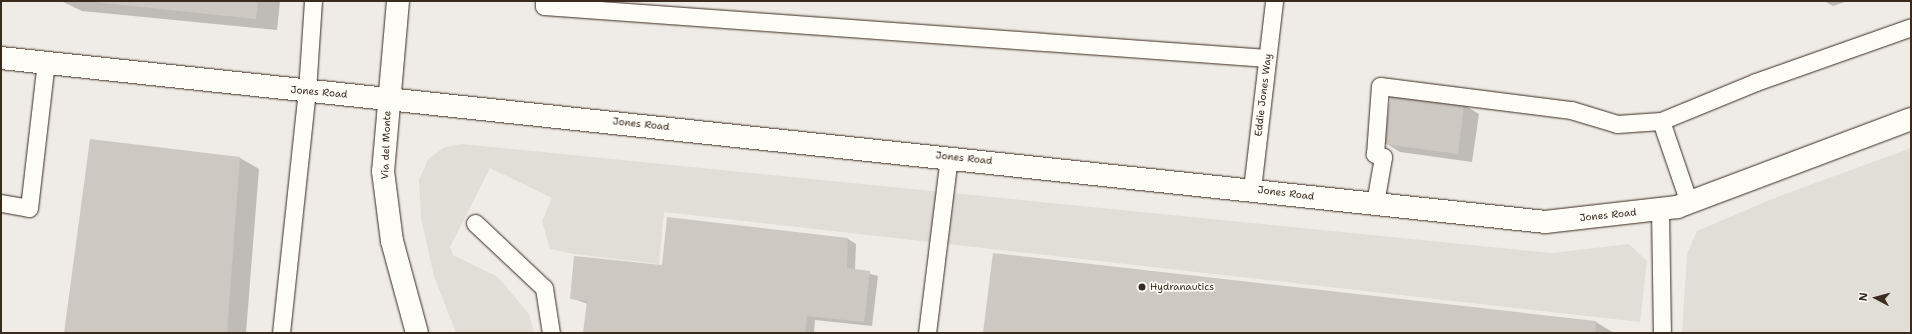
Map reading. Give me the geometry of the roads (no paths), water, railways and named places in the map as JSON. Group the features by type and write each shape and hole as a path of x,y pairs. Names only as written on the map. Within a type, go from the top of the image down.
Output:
{"street":[{"name":"Via del Monte","path":"398,1 388,98 383,171 392,241 418,333"},
{"name":"Jones Road","path":"1,58 307,91 949,156 1545,222 1660,209 1689,203 1911,119"}],"lane":[{"path":"281,333 307,91 313,1"},
{"path":"544,1 544,6 1267,58"},
{"name":"Eddie Jones Way","path":"1252,189 1274,1"},
{"path":"1375,203 1383,157 1375,154 1380,86 1571,110 1617,124 1660,121 1756,82 1911,27"},
{"path":"1,203 28,208 46,62"},
{"path":"1660,121 1689,203"},
{"path":"927,333 949,156"},
{"path":"1660,209 1662,333"},
{"path":"475,223 544,288 551,333"}],"place":[{"name":"Hydranautics","path":"1142,287"}]}
